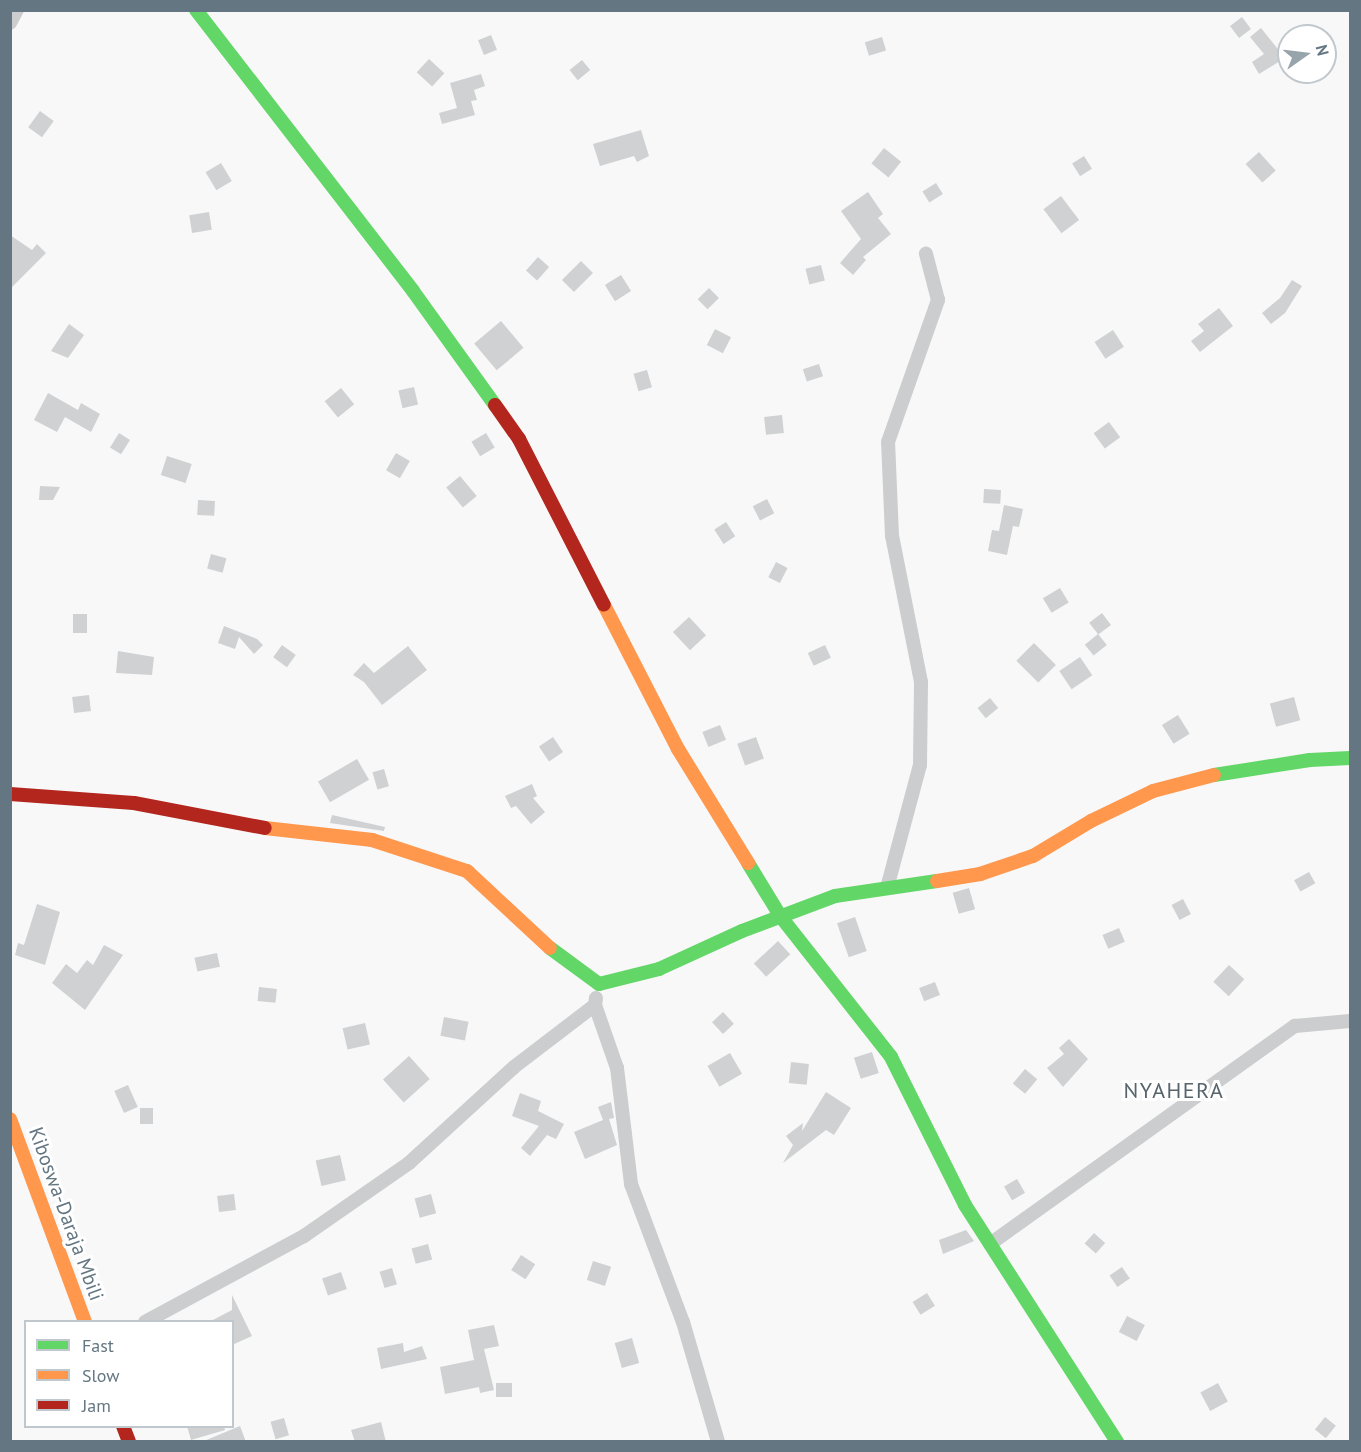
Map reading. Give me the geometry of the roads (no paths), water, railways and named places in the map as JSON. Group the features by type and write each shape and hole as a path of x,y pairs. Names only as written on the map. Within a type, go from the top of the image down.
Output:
{"street":[{"path":"10,23 17,10"},
{"path":"196,10 413,291 519,439 678,749 781,916 891,1057 965,1205 1117,1442"},
{"path":"887,888 920,765 921,682 892,536 888,442 938,300 926,254"},
{"path":"10,794 134,803 265,828 372,840 467,871 568,965 599,984 659,969 781,916 835,896 980,874 1033,856 1091,821 1153,791 1216,775 1310,760 1350,758"},
{"path":"599,984 595,1005 617,1068 631,1184 683,1322 718,1442"},
{"path":"149,1320 304,1236 409,1163 514,1067 595,1005"},
{"path":"990,1244 1295,1026 1350,1021"},
{"name":"Kiboswa-Daraja Mbili","path":"10,1119 84,1320"}],"district":[{"name":"NYAHERA","path":"1174,1091"}]}
